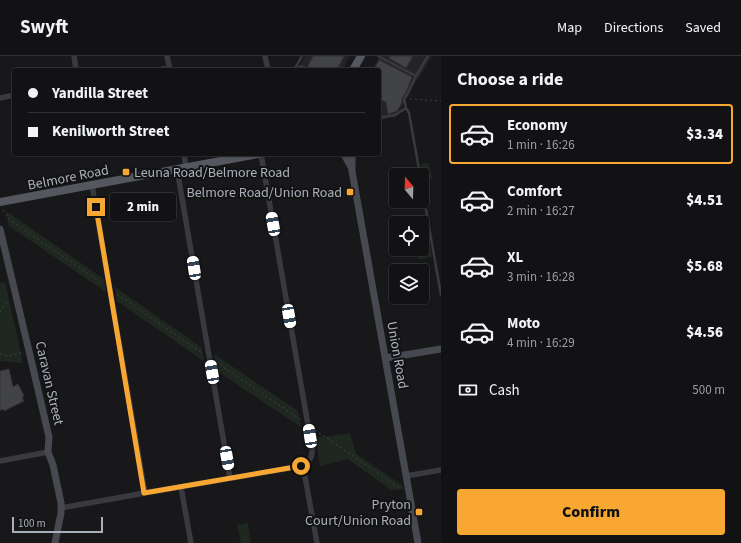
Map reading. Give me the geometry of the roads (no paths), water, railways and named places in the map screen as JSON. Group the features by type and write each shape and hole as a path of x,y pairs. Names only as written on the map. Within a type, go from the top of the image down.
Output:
{"main road":[{"path":"353,68 360,58"},
{"path":"357,68 360,58"},
{"name":"Belmore Road","path":"0,202 249,156"},
{"name":"Union Road","path":"345,156 352,171"},
{"name":"Union Road","path":"352,156 352,171 418,543"},
{"name":"Caravan Street","path":"0,229 30,351 49,437 48,452 53,465 61,503 55,543"},
{"path":"386,358 441,349"}],"street":[{"path":"74,56 76,68"},
{"path":"167,56 169,68"},
{"path":"265,56 268,68"},
{"path":"0,98 12,95"},
{"path":"184,156 186,168"},
{"path":"259,156 312,448 311,459 304,471 317,543"},
{"path":"177,169 230,478"},
{"path":"92,185 144,493"},
{"path":"0,461 48,452"},
{"path":"61,508 296,466 305,467"},
{"path":"406,476 441,470"},
{"path":"181,487 191,543"}],"lane":[{"path":"295,68 302,56"},
{"path":"378,56 416,76"},
{"path":"419,168 409,113 404,99 428,56"},
{"path":"381,118 395,115 406,108"},
{"path":"426,208 441,295"}],"place":[{"name":"Leuna Road/Belmore Road","path":"126,172"},
{"name":"Belmore Road/Union Road","path":"350,192"},
{"name":"Pryton Court/Union Road","path":"419,512"}]}
